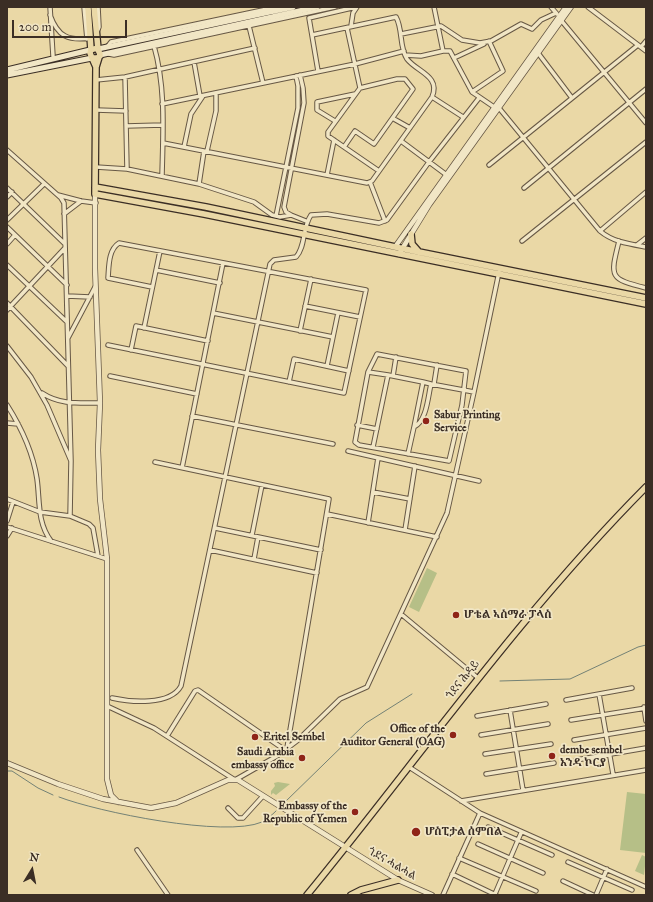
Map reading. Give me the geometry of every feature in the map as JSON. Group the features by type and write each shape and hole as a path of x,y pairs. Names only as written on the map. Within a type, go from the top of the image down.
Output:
{"main road":[{"path":"88,7 89,38 92,58 96,67"},
{"path":"94,7 99,53 96,67 95,194 204,214 399,254 646,298"},
{"path":"7,75 97,58 99,53 292,7"},
{"path":"107,51 317,7"},
{"path":"7,70 91,50 94,48 99,53"},
{"path":"95,187 206,207 419,252 499,272 646,304"},
{"path":"411,234 410,241 419,252"},
{"name":"ጎደና ሕዳይ","path":"307,895 478,678 549,591 646,487"},
{"path":"351,895 361,890 398,880"}],"street":[{"path":"50,7 53,56"},
{"path":"50,15 62,35 75,39 89,38 84,7"},
{"path":"96,33 100,27 98,7"},
{"path":"277,7 111,42 107,51 114,55 334,7"},
{"path":"357,7 353,13 349,27 360,88"},
{"path":"318,71 308,20 310,16 318,16 357,7"},
{"path":"434,7 443,51"},
{"path":"551,7 646,123"},
{"path":"497,108 566,7"},
{"path":"395,247 538,53 559,17 571,7"},
{"path":"588,7 646,51"},
{"path":"163,143 367,183 370,182 432,97 435,89 431,79 412,63 404,53 396,16 312,36"},
{"path":"454,58 521,24 532,29 541,20 559,17"},
{"path":"249,26 262,84"},
{"path":"400,34 438,26 443,27 464,41 480,44 488,42"},
{"path":"489,165 604,71 646,40"},
{"path":"472,92 504,71 488,42"},
{"path":"154,46 160,69 163,125 162,176"},
{"path":"96,80 160,69 255,48"},
{"path":"162,104 404,53 420,56 443,51 450,52 472,92 479,98 497,108 600,230 608,237 646,247"},
{"path":"538,53 572,98"},
{"path":"184,147 191,114 202,96 194,62"},
{"path":"300,75 304,103 293,168 284,207 286,212 306,221"},
{"path":"125,76 127,168"},
{"path":"276,216 298,108 298,86 296,76"},
{"path":"344,147 355,131 374,144 394,119 414,89 413,86 401,78 360,88 335,121 328,134 334,140 344,147 379,171"},
{"path":"524,188 646,89"},
{"path":"199,184 216,111 216,93"},
{"path":"335,121 317,110 317,102 355,94"},
{"path":"432,97 464,118"},
{"path":"112,698 127,701 154,701 179,690 183,680 270,264 274,260 296,257 300,253 306,221 311,215 327,214 379,223 385,221 479,98"},
{"path":"96,110 126,111"},
{"path":"394,119 410,128"},
{"path":"126,126 163,125"},
{"path":"327,175 334,140"},
{"path":"401,141 448,175"},
{"path":"522,241 646,142"},
{"path":"7,150 64,203 67,285 68,403 71,461 70,516"},
{"path":"96,167 127,168 199,184 254,202 272,215 291,215"},
{"path":"399,254 448,175"},
{"path":"370,182 385,221"},
{"path":"7,220 44,184"},
{"path":"7,188 65,246"},
{"path":"7,197 12,192"},
{"path":"600,230 646,192"},
{"path":"95,194 96,286 100,403 98,450 100,499 107,559 107,779 111,795 118,802"},
{"path":"57,195 96,203"},
{"path":"64,214 81,201"},
{"path":"7,227 67,285"},
{"path":"7,244 15,236"},
{"path":"637,245 646,238"},
{"path":"619,241 613,266 615,276 624,283 646,288"},
{"path":"108,345 344,393 366,290 119,243 114,247 111,254 108,278 152,287"},
{"path":"7,310 48,268 65,246"},
{"path":"144,328 160,252"},
{"path":"182,468 223,263"},
{"path":"7,265 67,322"},
{"path":"156,270 220,282"},
{"path":"7,763 58,784 118,802 151,808 165,806 228,780 234,780 286,749 340,699 367,687 447,513 499,272"},
{"path":"300,330 311,279"},
{"path":"68,339 96,286"},
{"path":"67,296 90,297"},
{"path":"7,303 68,366"},
{"path":"305,306 360,317"},
{"path":"327,366 338,313"},
{"path":"213,314 333,337"},
{"path":"131,350 136,326 208,342"},
{"path":"7,346 41,392 71,461"},
{"path":"376,354 396,357 466,371 464,391 449,461 373,447 355,442 368,372 376,354"},
{"path":"373,447 396,357"},
{"path":"289,382 294,359 349,371"},
{"path":"414,427 419,425 422,420 437,365"},
{"path":"368,372 474,392"},
{"path":"110,376 197,394"},
{"path":"408,454 422,382"},
{"path":"41,392 58,401 68,403 100,403"},
{"path":"7,405 18,424 29,450 35,471 43,526 51,541"},
{"path":"192,416 333,444"},
{"path":"7,423 18,424"},
{"path":"357,426 377,429"},
{"path":"348,451 479,481"},
{"path":"368,523 378,458"},
{"path":"155,462 330,499 286,749"},
{"path":"405,530 415,466"},
{"path":"252,535 262,485"},
{"path":"373,492 410,499"},
{"path":"7,500 40,512 70,516 89,524 93,528 98,556"},
{"path":"7,521 13,502"},
{"path":"327,514 437,537"},
{"path":"7,527 107,559"},
{"path":"7,536 12,528"},
{"path":"215,528 321,550"},
{"path":"254,559 258,537"},
{"path":"210,550 317,573"},
{"path":"401,614 478,678"},
{"path":"566,700 632,688"},
{"path":"167,736 196,690 286,749"},
{"path":"599,694 613,774"},
{"path":"477,716 546,704"},
{"path":"107,706 154,728 234,780"},
{"path":"570,720 645,708 646,721"},
{"path":"510,710 523,790"},
{"path":"481,735 548,724"},
{"path":"574,740 646,728"},
{"path":"484,754 551,744"},
{"path":"576,760 646,748"},
{"path":"486,774 554,763"},
{"path":"409,767 480,813 521,833 646,887"},
{"path":"461,801 613,774 646,770"},
{"name":"ጎደና ሓልሓል","path":"234,780 263,796 398,880 432,895"},
{"path":"228,808 238,818 243,818 263,796"},
{"path":"443,895 480,813"},
{"path":"488,827 517,841 552,855"},
{"path":"452,874 496,895 521,833"},
{"path":"478,844 543,873"},
{"path":"137,850 168,895"},
{"path":"459,858 536,891"},
{"path":"568,862 632,890"},
{"path":"563,881 595,895 607,869"}],"green space":[{"path":"427,568 437,573 419,612 409,607"},
{"path":"278,782 290,784 276,795 273,793 271,795 271,791 275,786 274,783"},
{"path":"627,792 646,794 646,853 620,850"},
{"path":"642,855 646,857 644,875 635,871"}],"waterway":[{"path":"500,681 570,679 638,647 646,645"},
{"path":"284,803 366,723 412,694"},
{"path":"7,771 12,771 38,788 53,795"},
{"path":"59,797 77,803 131,816 192,825 220,827 244,826 262,822 276,811"}],"place":[{"name":"Sabur Printing Service","path":"426,421"},
{"name":"ሆቴል ኣስማራ ፓላስ","path":"456,615"},
{"name":"Office of the Auditor General (OAG)","path":"453,735"},
{"name":"Eritel Sembel","path":"255,737"},
{"name":"dembe sembel አንዳ ኮርያ","path":"552,756"},
{"name":"Saudi Arabia embassy office","path":"302,758"},
{"name":"Embassy of the Republic of Yemen","path":"355,812"},
{"name":"ሆስፒታል ሰምበል","path":"416,832"}]}
